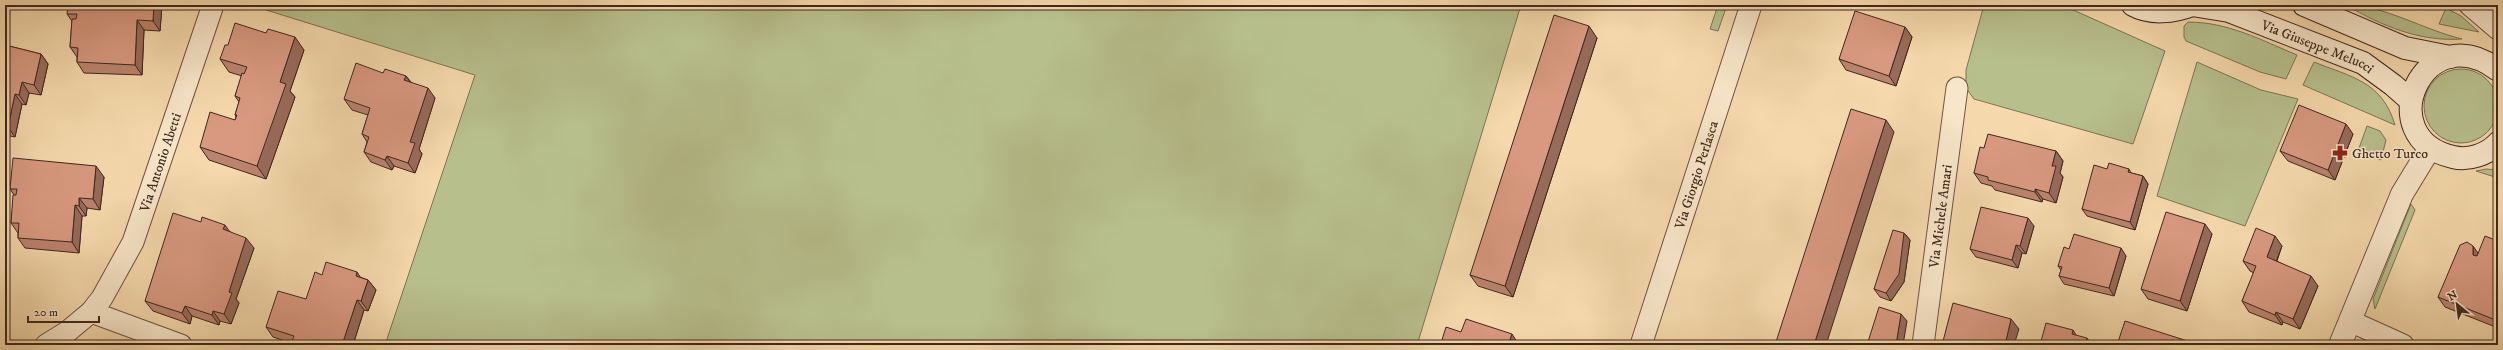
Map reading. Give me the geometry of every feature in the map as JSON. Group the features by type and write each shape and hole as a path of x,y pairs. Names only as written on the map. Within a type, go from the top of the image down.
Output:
{"main road":[{"path":"2133,5 2150,11 2164,12 2192,5"},
{"name":"Via Giuseppe Melucci","path":"2192,5 2229,11 2363,63 2393,85 2410,100"},
{"path":"2304,5 2338,13 2405,48 2450,57"},
{"path":"2497,145 2484,154 2470,158 2449,156 2430,148 2414,127 2410,114 2410,100 2419,77 2433,65 2450,57 2463,55 2476,57 2498,70"},
{"path":"2340,345 2402,194 2430,148"}],"street":[{"name":"Via Antonio Abetti","path":"46,345 67,332 90,312 102,298 133,242 213,5"},
{"name":"Via Giorgio Perlasca","path":"1641,345 1751,5"},
{"path":"2470,5 2498,28"},
{"name":"Via Michele Amari","path":"1923,345 1957,88"},
{"path":"90,312 181,345"},
{"path":"2350,321 2403,345"}],"green space":[{"path":"250,5 1521,5 1417,345 385,345 475,75"},
{"path":"1718,5 1727,5 1718,31 1710,29"},
{"path":"1984,5 2062,5 2165,51 2133,144 1974,99 1966,88 1966,70"},
{"path":"2346,5 2360,6 2389,13 2462,39 2431,38 2402,31 2373,20"},
{"path":"2446,8 2461,16 2479,32 2439,24"},
{"path":"2188,22 2231,28 2297,55 2286,79 2260,72 2186,41 2184,37 2184,26"},
{"path":"2197,62 2261,90 2298,99 2245,226 2157,196"},
{"path":"2314,62 2352,77 2364,83 2373,90 2382,99 2389,110 2395,125 2303,85"},
{"path":"2461,69 2475,72 2487,80 2495,92 2498,106 2495,120 2487,132 2475,140 2461,143 2447,140 2435,132 2427,120 2424,106 2427,92 2435,80 2447,72"},
{"path":"2367,126 2380,131 2386,140 2381,160 2358,151"},
{"path":"2486,169 2498,170 2498,178 2476,171"},
{"path":"2411,204 2415,210 2375,309 2373,299"}],"building":[{"path":"68,5 154,5 153,21 137,20 135,65 77,62 78,48 70,47 72,19 76,19 77,14 67,14"},
{"path":"1855,11 1905,27 1889,76 1839,59"},
{"path":"1554,15 1589,26 1505,286 1470,275"},
{"path":"235,23 266,33 268,29 295,37 280,82 286,84 257,166 200,147 210,112 235,120 237,115 235,115 240,98 235,96 242,73 244,74 247,67 220,59 225,45 228,45"},
{"path":"5,45 41,54 34,85 22,82 19,95 15,94 8,127 5,126"},
{"path":"356,63 383,73 385,69 406,76 404,80 428,88 410,142 415,143 408,163 387,156 385,160 364,152 369,137 362,134 370,108 344,99"},
{"path":"2299,105 2346,124 2328,170 2280,151"},
{"path":"1851,109 1886,120 1814,345 1775,345"},
{"path":"1988,134 2056,151 2052,166 2056,166 2049,193 2035,189 2035,192 1988,180 1988,177 1974,173 1980,147 1984,148"},
{"path":"13,158 96,166 93,199 79,198 79,206 75,205 72,242 18,238 19,223 11,223 13,195 16,195 17,189 10,189"},
{"path":"2109,163 2129,169 2128,172 2143,176 2130,222 2082,209 2094,165 2107,169"},
{"path":"1981,207 2028,218 2020,246 2016,245 2012,260 1970,249"},
{"path":"2166,212 2205,224 2180,301 2141,289"},
{"path":"173,213 201,222 202,217 225,225 223,229 246,238 229,292 232,293 224,314 213,311 212,315 185,306 182,313 145,301"},
{"path":"2256,228 2275,236 2267,257 2311,276 2293,319 2276,312 2275,315 2242,301 2256,266 2243,261"},
{"path":"1893,230 1904,233 1899,274 1886,293 1874,289"},
{"path":"2074,234 2121,248 2109,288 2059,276 2062,267 2058,266 2064,247 2069,249"},
{"path":"2485,236 2498,241 2498,321 2438,297 2460,245 2467,242 2473,246 2473,255 2477,256"},
{"path":"326,262 357,272 356,276 368,280 361,301 357,300 342,345 322,345 316,343 316,345 304,345 292,341 294,336 266,327 278,291 306,299 315,272 322,275"},
{"path":"1953,303 2011,319 2005,345 1942,345"},
{"path":"1879,307 1901,314 1896,345 1867,345"},
{"path":"1466,319 1512,334 1508,345 1437,345 1438,342 1441,343 1446,327 1461,332"},
{"path":"2125,321 2200,345 2117,345"},
{"path":"2046,323 2073,330 2072,334 2087,338 2085,345 2040,345"},
{"path":"2244,342 2251,345 2242,345"}],"place":[{"name":"Ghetto Turco","path":"2340,153"}]}
